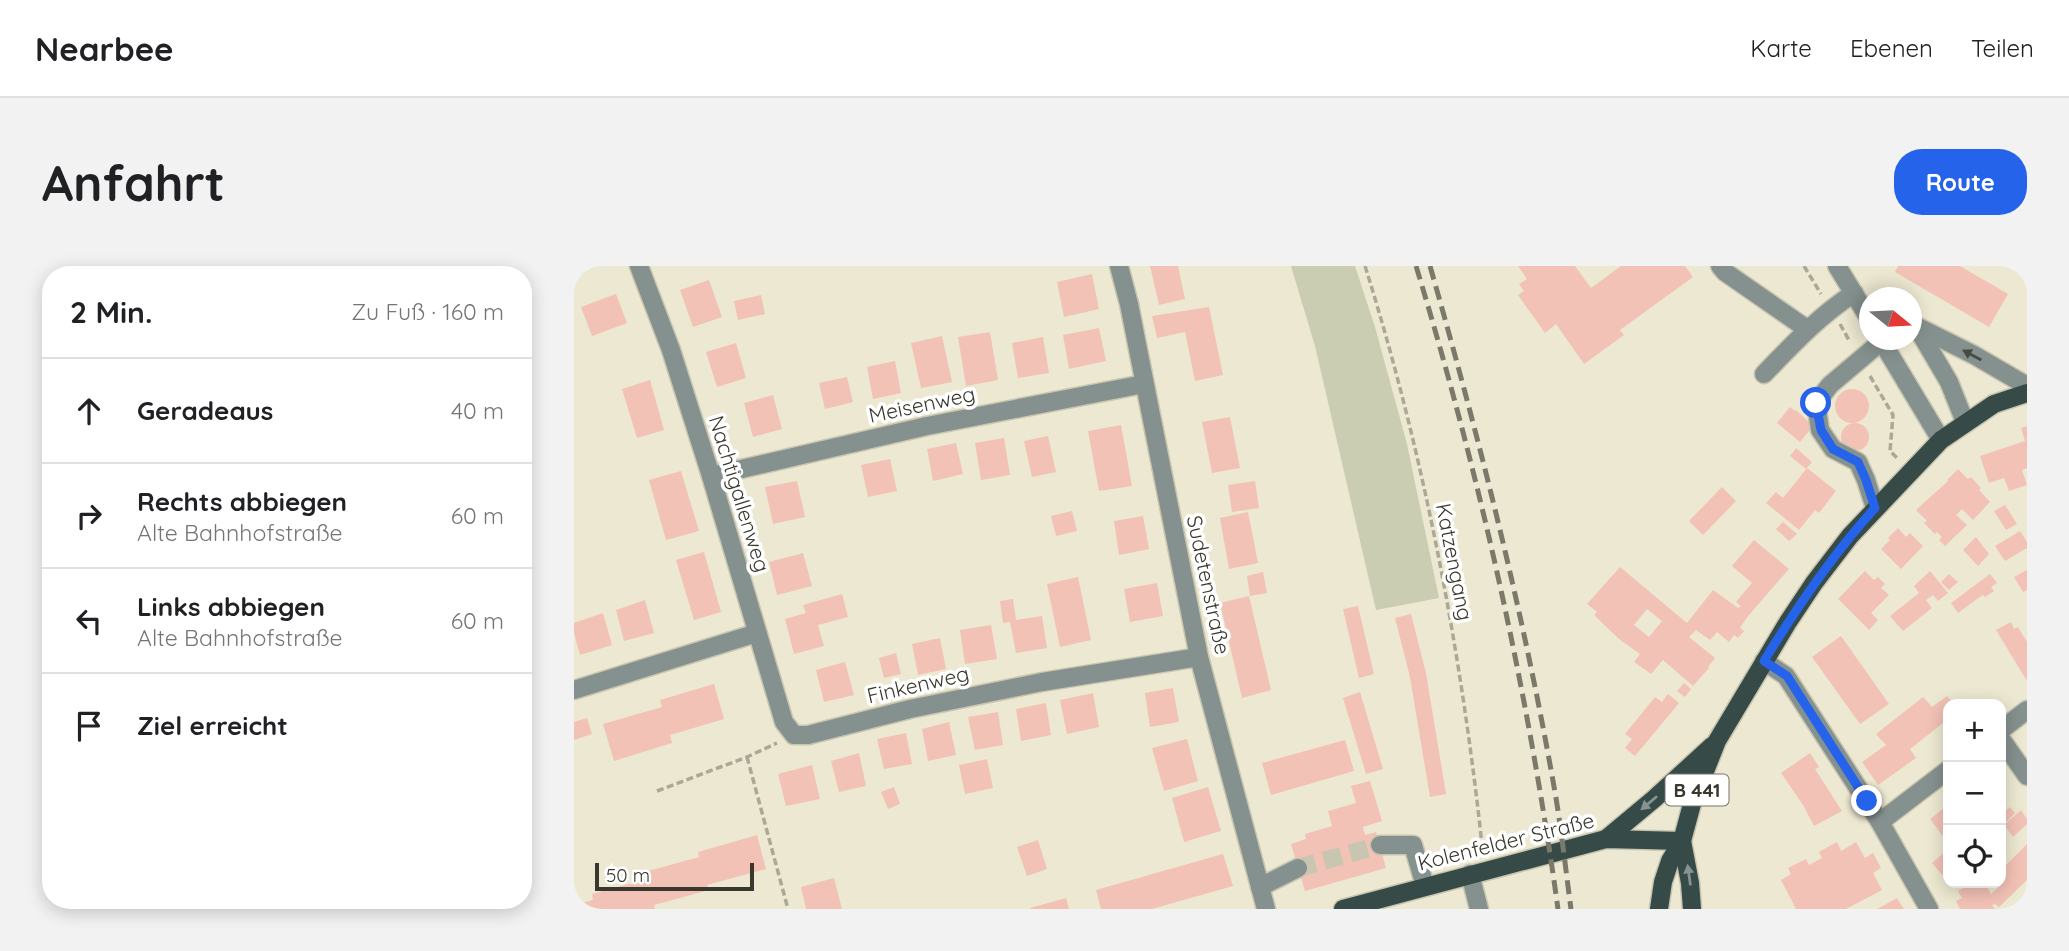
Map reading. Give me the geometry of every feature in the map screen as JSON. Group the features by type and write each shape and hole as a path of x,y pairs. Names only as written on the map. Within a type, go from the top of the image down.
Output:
{"main road":[{"name":"B 441","path":"1659,909 1663,882 1670,861 1682,841 1692,804 1717,741 1814,583 1850,536 1941,440 1994,404 2027,393"},
{"path":"1606,839 1717,741"},
{"name":"Kolenfelder Straße","path":"1343,909 1606,839 1682,841"},
{"name":"B 441","path":"1682,841 1692,909"}],"street":[{"name":"Nachtigallenweg","path":"639,266 671,350 784,722 794,735"},
{"name":"Sudetenstraße","path":"1119,266 1199,657 1266,909"},
{"path":"1720,266 1807,329"},
{"path":"1837,266 1859,294"},
{"path":"1764,374 1830,309 1859,299"},
{"path":"1922,329 2027,386"},
{"path":"1922,338 1949,382 1965,422"},
{"path":"1870,350 1830,384 1816,403 1821,430 1833,449 1858,462 1875,508"},
{"path":"1888,350 1941,440"},
{"name":"Meisenweg","path":"711,476 927,426 1144,384"},
{"path":"574,690 757,634"},
{"name":"Finkenweg","path":"794,735 808,735 910,709 1042,682 1199,657"},
{"path":"1764,661 1787,676 1880,822 1929,909"},
{"path":"2006,726 2027,710"},
{"path":"2006,746 2027,776"},
{"path":"1880,822 1943,774"},
{"path":"1380,845 1413,845 1424,886"},
{"path":"1260,887 1298,868"},
{"path":"1478,872 1479,909"}],"path":[{"name":"Katzengang","path":"1365,266 1388,340 1427,503 1466,716 1478,872"},
{"path":"657,791 747,757 794,735"},
{"path":"747,757 788,909"}],"green space":[{"path":"1291,266 1355,266 1407,444 1439,598 1376,610 1315,346"}],"building":[{"path":"1150,266 1178,266 1185,299 1159,305"},
{"path":"1518,266 1575,266 1591,288 1621,266 1685,266 1693,277 1620,330 1624,335 1584,364 1556,324 1545,333 1518,295 1524,291 1519,284 1527,279"},
{"path":"1898,266 1960,266 2008,294 1989,327 1895,272"},
{"path":"1092,274 1099,309 1064,317 1057,282"},
{"path":"709,280 722,317 693,327 680,290"},
{"path":"616,294 627,323 592,336 581,307"},
{"path":"761,295 765,314 738,320 734,301"},
{"path":"1209,307 1223,375 1195,381 1185,332 1157,338 1152,316"},
{"path":"1099,328 1106,361 1069,369 1063,335"},
{"path":"990,332 998,380 966,386 958,337"},
{"path":"942,336 952,382 921,388 911,343"},
{"path":"1043,337 1049,373 1018,378 1012,343"},
{"path":"736,343 746,378 717,387 706,352"},
{"path":"895,361 901,393 873,399 867,367"},
{"path":"847,377 853,402 825,409 819,383"},
{"path":"650,380 664,430 637,438 622,389"},
{"path":"1852,389 1864,394 1869,406 1864,418 1852,423 1840,418 1835,406 1840,394"},
{"path":"773,395 782,429 753,437 744,403"},
{"path":"1790,407 1813,426 1800,442 1777,423"},
{"path":"1230,417 1240,468 1212,473 1202,422"},
{"path":"1855,423 1865,427 1869,437 1865,447 1855,451 1845,447 1841,437 1845,427"},
{"path":"1121,425 1132,486 1099,491 1088,431"},
{"path":"2027,426 2027,468 2022,470 2027,485 2009,491 2004,478 1989,483 1980,456 2025,441 2021,428"},
{"path":"1048,436 1056,472 1032,477 1024,441"},
{"path":"1004,438 1010,475 981,480 975,443"},
{"path":"956,443 963,474 933,481 927,449"},
{"path":"1796,448 1812,462 1806,469 1790,456"},
{"path":"890,459 897,491 868,497 861,465"},
{"path":"1807,468 1836,491 1819,513 1815,510 1799,530 1766,503 1776,492 1783,498"},
{"path":"1958,469 1968,479 1971,477 1990,502 1973,520 1962,509 1956,515 1967,525 1945,546 1939,540 1942,537 1924,523 1927,521 1916,510"},
{"path":"681,471 699,531 666,540 649,480"},
{"path":"797,481 805,517 773,524 765,487"},
{"path":"1255,481 1259,508 1232,512 1228,485"},
{"path":"1722,487 1736,501 1703,535 1689,521"},
{"path":"2005,505 2017,524 2006,530 1994,511"},
{"path":"1072,511 1077,531 1056,536 1051,516"},
{"path":"1248,512 1258,563 1229,569 1220,518"},
{"path":"1143,516 1149,549 1119,555 1114,521"},
{"path":"1783,522 1797,534 1789,541 1776,529"},
{"path":"1898,528 1906,537 1910,533 1923,546 1901,569 1881,549"},
{"path":"2020,531 2027,542 2027,548 2005,561 1995,546"},
{"path":"1976,537 1989,554 1978,566 1963,550"},
{"path":"1754,540 1789,569 1748,616 1740,628 1744,631 1738,638 1734,635 1729,642 1717,632 1710,640 1696,630 1689,637 1715,658 1693,686 1663,660 1651,674 1634,662 1640,654 1619,639 1594,615 1597,612 1587,604 1620,567 1687,623 1713,590 1738,608 1741,606 1736,602 1752,583 1732,566","holes":["1647,609 1662,621 1649,637 1634,625"]},
{"path":"704,552 721,612 694,620 676,560"},
{"path":"803,553 812,586 777,595 769,562"},
{"path":"2027,570 2027,590 2023,592 2014,577"},
{"path":"1865,571 1874,580 1878,577 1885,584 1881,588 1889,595 1871,613 1878,620 1869,630 1838,599"},
{"path":"1930,571 1948,593 1938,601 1933,595 1926,600 1932,608 1903,631 1890,616 1919,593 1914,586"},
{"path":"1263,572 1267,593 1250,596 1247,576"},
{"path":"1949,574 1958,582 1949,590 1941,582"},
{"path":"1990,574 1997,583 1991,587 1994,591 1985,597 1983,595 1958,613 1951,603"},
{"path":"1078,577 1091,640 1060,647 1047,584"},
{"path":"1157,583 1163,616 1130,622 1124,589"},
{"path":"842,594 848,617 818,625 824,646 794,654 785,619 806,613 803,605"},
{"path":"1249,596 1271,690 1242,698 1220,603"},
{"path":"1013,599 1016,620 1042,616 1047,648 1016,653 1010,622 1003,623 1000,601"},
{"path":"645,600 654,633 624,641 616,610"},
{"path":"1358,606 1374,674 1359,678 1343,609"},
{"path":"603,613 612,645 580,655 574,623"},
{"path":"1411,614 1426,673 1446,794 1430,797 1410,677 1395,618"},
{"path":"2011,622 2014,629 2018,627 2027,642 2027,681 1996,630"},
{"path":"991,625 997,659 965,664 960,630"},
{"path":"1841,636 1889,704 1860,724 1812,657"},
{"path":"940,638 946,669 918,675 912,644"},
{"path":"896,653 901,674 884,678 879,658"},
{"path":"845,662 854,695 824,702 816,670"},
{"path":"1684,683 1691,689 1685,697 1677,691"},
{"path":"714,684 724,719 670,735 672,743 614,761 603,724 662,707 660,700"},
{"path":"1173,688 1179,722 1150,727 1145,693"},
{"path":"1360,692 1383,769 1366,774 1343,698"},
{"path":"1093,693 1099,727 1067,734 1060,700"},
{"path":"1668,694 1679,703 1635,756 1625,748 1632,739 1625,734 1655,697 1662,702"},
{"path":"1947,696 1950,699 1943,699 1943,723 1910,749 1916,758 1878,785 1862,762 1886,745 1876,734 1923,697 1932,707"},
{"path":"1046,703 1051,735 1021,741 1016,709"},
{"path":"998,712 1003,745 975,750 968,717"},
{"path":"587,718 592,734 574,740 574,722"},
{"path":"949,722 956,755 928,761 922,729"},
{"path":"906,733 912,764 884,769 877,739"},
{"path":"1187,739 1198,781 1164,791 1152,748"},
{"path":"1345,740 1354,771 1271,795 1262,763"},
{"path":"859,753 866,786 839,792 831,761"},
{"path":"1810,753 1819,767 1815,769 1842,811 1814,826 1781,773"},
{"path":"987,759 993,788 965,794 959,765"},
{"path":"812,765 820,799 786,806 778,774"},
{"path":"1370,781 1382,821 1363,827 1365,835 1376,832 1386,868 1305,891 1291,844 1306,839 1305,834 1332,826 1328,811 1356,803 1351,786"},
{"path":"894,787 900,804 888,809 881,792"},
{"path":"1208,787 1221,831 1184,842 1172,798"},
{"path":"2010,807 2015,813 2006,822 2006,811"},
{"path":"1943,809 1943,836 1930,819"},
{"path":"2021,810 2027,819 2027,824 2013,837 2006,823"},
{"path":"757,835 766,869 707,885 709,890 654,905 655,909 574,909 574,905 593,900 592,894 647,879 645,872 699,857 698,852"},
{"path":"1038,840 1047,869 1027,876 1017,847"},
{"path":"1837,842 1841,851 1856,842 1865,858 1873,853 1881,868 1873,873 1882,890 1846,909 1796,909 1781,880 1791,874 1788,868 1806,859 1809,865 1822,858 1819,852"},
{"path":"2027,844 2027,880 1999,907 1992,905 1995,909 1960,909 1956,901 1962,898 1958,891 1964,888 1988,888 1991,894 1998,888 2006,888 2006,865"},
{"path":"1223,854 1233,886 1152,909 1101,909 1096,890"},
{"path":"1943,854 1943,876 1932,863"},
{"path":"834,878 842,909 806,909 801,887"},
{"path":"1066,898 1069,909 1030,909 1030,908"},
{"path":"1897,898 1904,909 1877,909"}],"tunnel":[{"path":"1298,868 1380,845"}],"railway":[{"path":"1416,266 1461,424 1500,584 1532,746 1558,909"},
{"path":"1430,266 1484,464 1516,597 1556,798 1571,909"}],"route":[{"path":"1816,403 1821,430 1833,449 1858,462 1875,508 1814,583 1764,661 1787,676 1867,801"}]}
